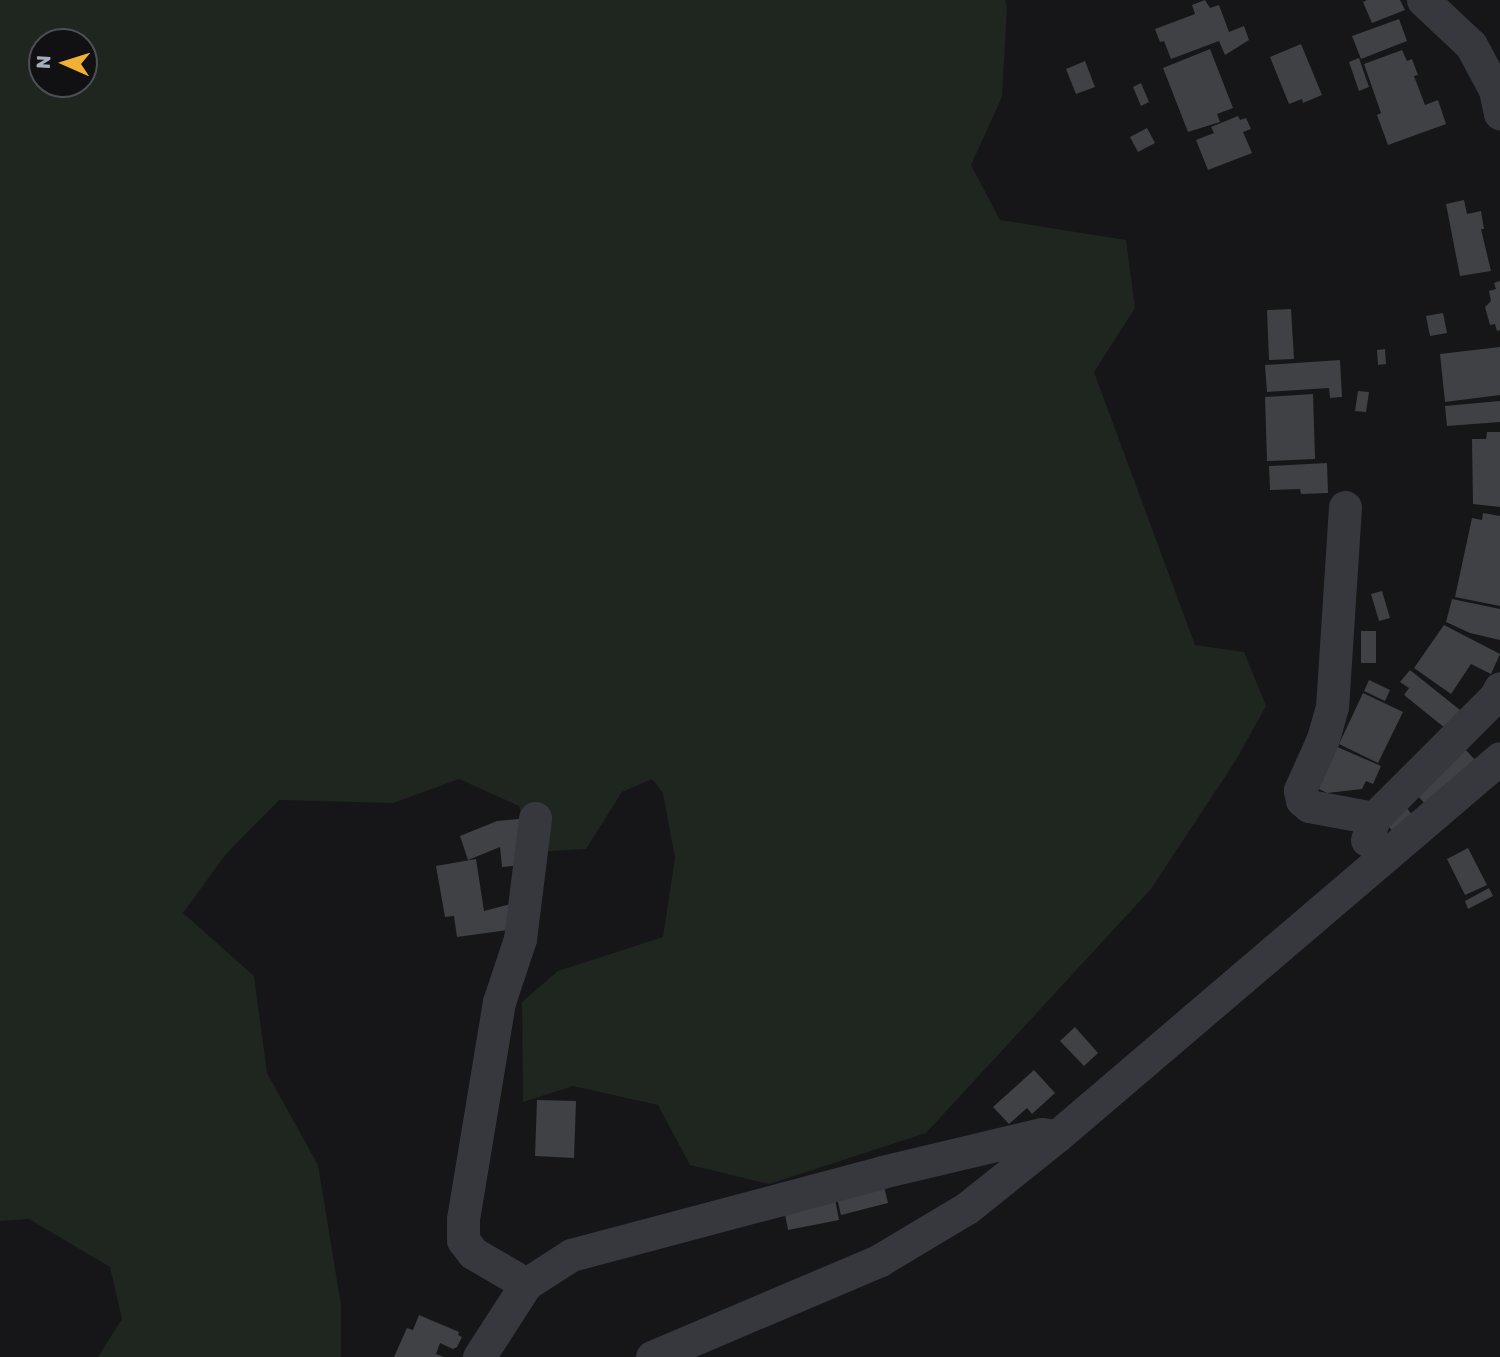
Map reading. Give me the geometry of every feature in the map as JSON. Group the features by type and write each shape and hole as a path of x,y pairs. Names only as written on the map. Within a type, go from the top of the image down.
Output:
{"street":[{"path":"1423,0 1471,46 1495,90 1500,113"},
{"path":"1345,507 1332,707 1322,741 1300,790 1302,800 1309,806 1374,818"},
{"path":"1371,868 1364,847 1374,818 1495,697 1500,688"},
{"path":"652,1357 880,1260 967,1208 1057,1136 1500,758"},
{"path":"526,1284 473,1253 463,1240 463,1219 499,1002 520,939 535,818"},
{"path":"479,1357 526,1284 571,1255 882,1172 1042,1135 1057,1136"}],"shaded area":[{"path":"0,0 1005,0 1007,7 1002,97 971,165 1000,220 1126,240 1135,308 1094,372 1195,645 1244,652 1266,706 1236,760 1151,889 926,1133 769,1184 690,1165 658,1105 573,1086 523,1102 522,1002 558,971 663,937 675,858 663,793 652,779 622,792 586,849 533,852 519,806 459,779 393,803 279,800 226,854 183,913 254,976 267,1073 318,1165 341,1305 341,1357 98,1357 122,1319 110,1267 29,1219 0,1221"}],"building":[{"path":"1205,0 1210,8 1219,5 1229,32 1244,26 1249,40 1225,55 1219,41 1171,59 1164,41 1160,42 1155,29 1195,14 1192,5"},
{"path":"1400,0 1405,10 1372,23 1363,2"},
{"path":"1399,19 1407,41 1361,59 1352,36"},
{"path":"1301,44 1322,95 1303,103 1302,99 1289,104 1270,57"},
{"path":"1210,49 1233,108 1217,114 1220,122 1188,132 1163,68"},
{"path":"1402,50 1407,61 1412,59 1418,75 1414,76 1425,105 1438,100 1446,124 1388,145 1377,115 1381,113 1364,64"},
{"path":"1359,58 1369,87 1359,91 1349,62"},
{"path":"1085,61 1095,87 1076,94 1066,69"},
{"path":"1141,83 1149,102 1141,106 1133,87"},
{"path":"1238,116 1240,120 1246,118 1251,129 1243,132 1252,153 1208,170 1196,140 1214,133 1211,127"},
{"path":"1147,128 1155,143 1138,152 1130,137"},
{"path":"1464,200 1467,214 1481,211 1484,229 1481,229 1491,271 1460,276 1446,204"},
{"path":"1500,281 1500,330 1497,331 1495,324 1490,325 1485,307 1491,301 1489,291 1496,289 1494,283"},
{"path":"1291,309 1294,359 1269,360 1267,310"},
{"path":"1443,313 1447,333 1430,336 1426,316"},
{"path":"1500,347 1500,395 1445,402 1440,354"},
{"path":"1385,349 1386,364 1378,365 1377,350"},
{"path":"1340,360 1342,397 1330,398 1329,388 1267,392 1265,365"},
{"path":"1358,391 1369,392 1366,412 1355,411"},
{"path":"1313,394 1315,459 1267,461 1265,397"},
{"path":"1500,401 1500,422 1447,426 1445,406"},
{"path":"1487,432 1500,432 1500,507 1473,504 1472,439 1486,439"},
{"path":"1327,463 1328,493 1301,494 1300,489 1270,490 1269,466"},
{"path":"1483,513 1500,516 1500,606 1455,597 1472,518 1482,520"},
{"path":"1382,591 1390,618 1379,621 1371,594"},
{"path":"1452,599 1500,609 1500,640 1470,633 1446,622"},
{"path":"1444,625 1500,654 1491,674 1471,664 1451,694 1414,668"},
{"path":"1361,631 1376,631 1376,663 1361,663"},
{"path":"1410,670 1460,710 1445,728 1404,695 1409,688 1400,682"},
{"path":"1369,680 1390,690 1385,701 1364,691"},
{"path":"1363,693 1403,712 1378,763 1339,744"},
{"path":"1335,746 1381,766 1373,784 1366,781 1362,789 1327,793 1315,787"},
{"path":"1463,747 1477,762 1428,807 1414,792"},
{"path":"1404,804 1415,819 1395,834 1388,826"},
{"path":"519,819 521,865 502,867 500,847 468,860 460,836 497,821"},
{"path":"1468,848 1487,885 1465,895 1447,859"},
{"path":"476,859 484,911 511,904 515,929 457,937 454,916 445,917 436,866"},
{"path":"1489,888 1493,896 1468,909 1465,901"},
{"path":"1075,1027 1098,1053 1084,1066 1060,1041"},
{"path":"1034,1070 1055,1093 1032,1114 1027,1108 1009,1124 993,1107"},
{"path":"537,1100 576,1101 574,1158 535,1156"},
{"path":"884,1186 888,1203 841,1215 837,1198"},
{"path":"835,1199 839,1220 788,1230 784,1209"},
{"path":"419,1315 459,1332 458,1335 462,1337 457,1347 453,1349 440,1343 436,1354 444,1357 394,1357 407,1328 413,1330"}]}
